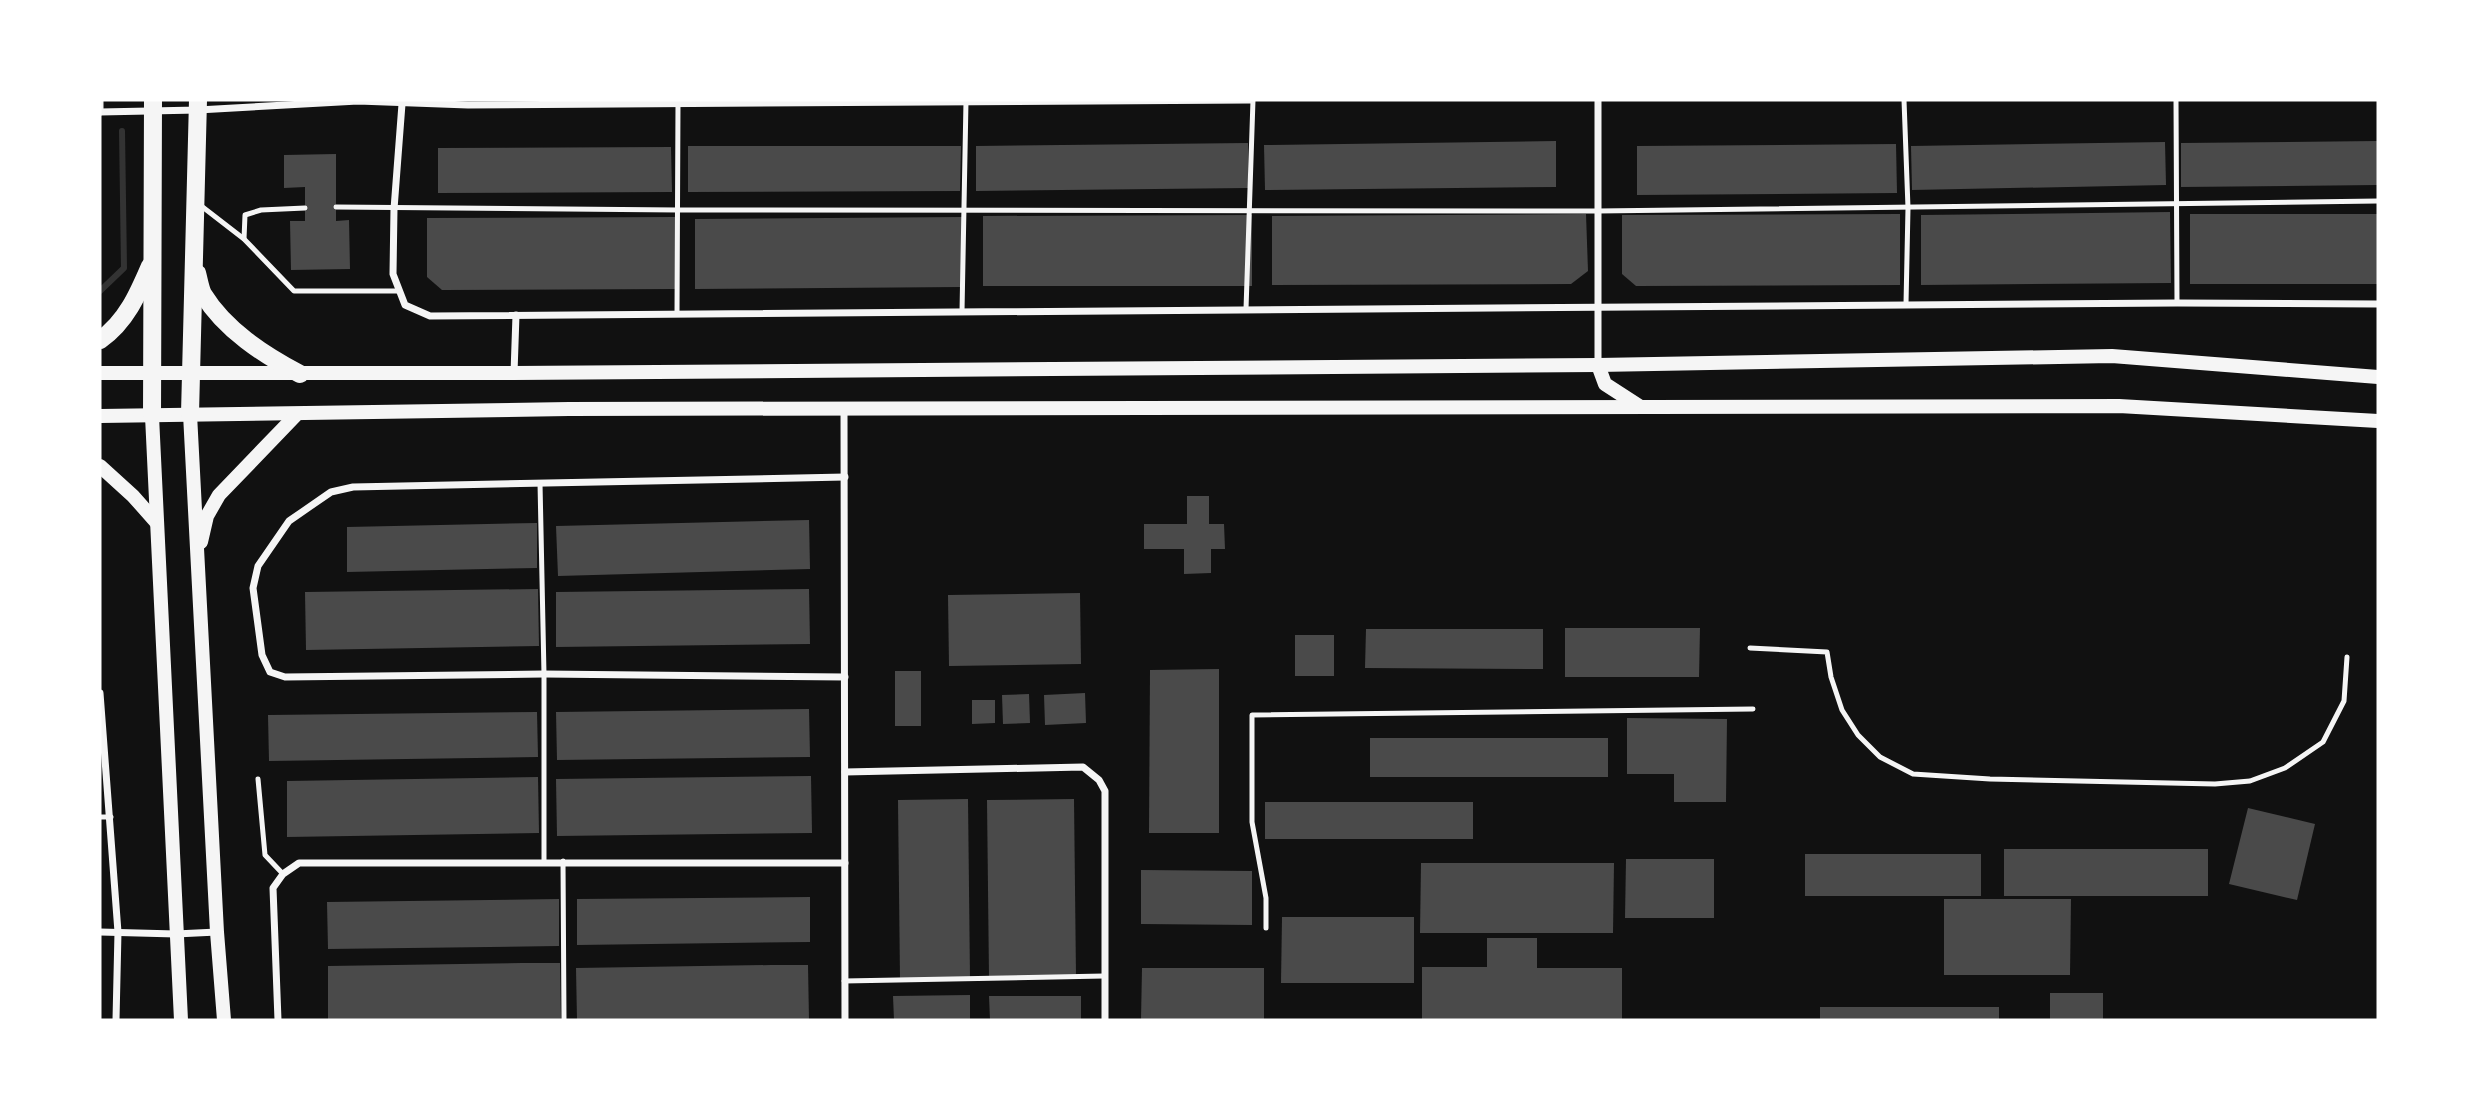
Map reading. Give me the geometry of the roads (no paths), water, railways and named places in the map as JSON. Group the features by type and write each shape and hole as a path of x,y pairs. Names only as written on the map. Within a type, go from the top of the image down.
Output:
{"main road":[{"path":"198,105 190,414 216,932 224,1020"},
{"path":"153,106 152,416 181,1020"},
{"path":"192,256 202,293 220,315 267,357 300,374"},
{"path":"100,340 111,332 135,301 154,257"},
{"path":"100,373 514,373 1598,365 2112,356 2378,377"},
{"path":"1598,365 1605,384 1640,407"},
{"path":"100,416 569,409 2119,406 2378,421"},
{"path":"197,561 207,516 219,495 297,414"},
{"path":"100,466 133,496 157,523"}],"street":[{"path":"100,100 100,112 153,106 358,101 402,104 1252,100"},
{"path":"1598,100 1598,365"},
{"path":"402,104 394,209 393,274 405,305 430,316 1906,304 2378,304"},
{"path":"514,373 516,316"},
{"path":"844,408 845,1020"},
{"path":"845,477 353,487 331,492 314,501 289,521 258,566 253,588 261,655 270,671 285,677 544,674 845,677"},
{"path":"100,693 118,932 116,1020"},
{"path":"845,772 1083,767 1092,773 1105,791 1105,1020"},
{"path":"278,1020 273,888 283,874 299,863 845,863"},
{"path":"100,932 216,932"}],"lane":[{"path":"1246,309 1251,211 1252,100"},
{"path":"1905,100 1908,208 1906,304"},
{"path":"2176,100 2178,303"},
{"path":"962,312 966,101"},
{"path":"677,314 678,103"},
{"path":"195,201 244,239 294,291 399,291"},
{"path":"336,207 1598,211 2378,201"},
{"path":"244,239 245,215 261,210 305,208"},
{"path":"540,483 544,862"},
{"path":"1750,648 1827,652 1830,677 1842,710 1858,734 1880,757 1913,774 1990,779 2202,784 2250,780 2285,768 2323,743 2344,701 2347,657"},
{"path":"1266,928 1266,898 1252,822 1252,715 1753,709"},
{"path":"258,779 265,855 283,874"},
{"path":"100,817 111,817"},
{"path":"563,861 564,1020"},
{"path":"844,981 1104,976"}],"waterway":[{"path":"100,291 124,268 122,131"}]}
